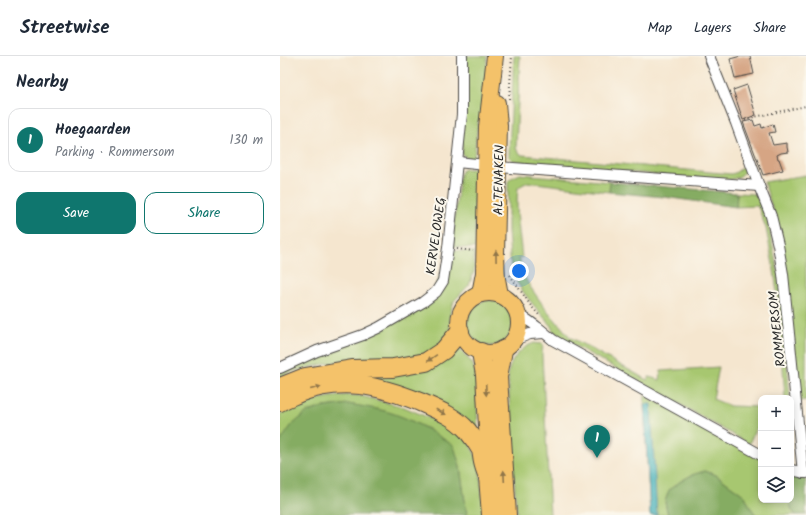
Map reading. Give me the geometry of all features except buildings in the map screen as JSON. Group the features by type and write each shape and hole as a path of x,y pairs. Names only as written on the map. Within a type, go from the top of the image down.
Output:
{"highway":[{"path":"280,386 305,377 352,369 393,368 426,362 444,350 460,331"},
{"path":"507,515 498,377 508,345"},
{"path":"480,352 485,375 490,461 488,476 491,515"},
{"path":"280,402 304,391 318,387 337,385 354,384 399,394 455,419 475,440 481,451 488,476"}],"main road":[{"name":"ALTENAKEN","path":"495,60 487,127 492,166 497,279 500,295"},
{"name":"ALTENAKEN","path":"480,294 484,273 492,166"},
{"path":"488,292 500,295 510,300 518,313 518,333 508,345 496,352 480,352 467,344 462,336 459,324 461,311 469,300 475,296 488,292"}],"street":[{"name":"KERVELOWEG","path":"280,368 317,351 363,335 378,328 423,302 436,292 443,281 448,248 462,114 462,56"},
{"name":"ROMMERSOM","path":"709,56 766,201 778,245 783,274 805,473 794,471"},
{"path":"457,162 492,166 759,186"},
{"path":"518,313 557,342 758,453"},
{"path":"508,345 530,334 544,333"}],"path":[{"path":"736,123 806,106"},
{"path":"510,273 531,306 541,318"}],"green space":[{"path":"465,56 487,56 484,115 478,122 474,158 465,157 462,154"},
{"path":"514,56 520,56 516,148 522,155 731,174 735,173 746,165 743,174 736,178 717,180 528,163 512,160 509,157 509,149"},
{"path":"463,169 475,170 475,248 451,246 460,174"},
{"path":"520,174 610,182 609,192 528,182 518,188 517,214 522,258 519,258 525,278 545,308 570,337 647,380 649,377 660,380 661,371 719,367 713,399 730,406 758,407 758,430 756,428 749,444 572,344 553,331 520,287 511,269 508,231 508,182 511,178"},
{"path":"806,175 806,400 800,401 779,230 764,182"},
{"path":"610,182 737,193 736,207 664,197 609,192"},
{"path":"737,193 754,194 762,201 767,216 781,287 790,395 785,395 779,308 766,228 758,207 736,207"},
{"path":"451,250 474,252 474,272 469,285 454,301 450,314 449,336 437,349 411,358 347,360 291,372 280,377 280,372 429,302"},
{"path":"490,300 503,304 509,310 513,323 509,336 503,342 490,346 477,342 471,336 467,323 471,310 477,304"},
{"path":"534,343 543,344 542,355 550,515 517,515 508,373 511,363 520,351"},
{"path":"457,346 472,363 476,373 478,437 395,387 280,392"},
{"path":"348,395 361,396 404,407 448,426 468,440 479,462 484,515 467,515 460,467 430,430 409,420 384,411 348,404 325,407 307,412 280,442 280,414 313,400"},
{"path":"645,395 758,457 758,503 789,503 796,515 756,515 745,496 716,475 705,471 692,475 669,490 665,502 668,515 650,515 644,404"},
{"path":"348,404 385,411 403,417 429,430 454,446 460,467 467,515 280,515 280,442 291,426 307,412 325,407"},
{"path":"705,471 716,475 745,496 756,515 668,515 665,502 669,490 692,475"},
{"path":"794,474 804,476 806,481 806,515 796,515 789,503 794,503"}],"water":[{"path":"644,404 651,404 657,515 650,515"}],"place":[{"name":"Hoegaarden","path":"597,458"}]}
